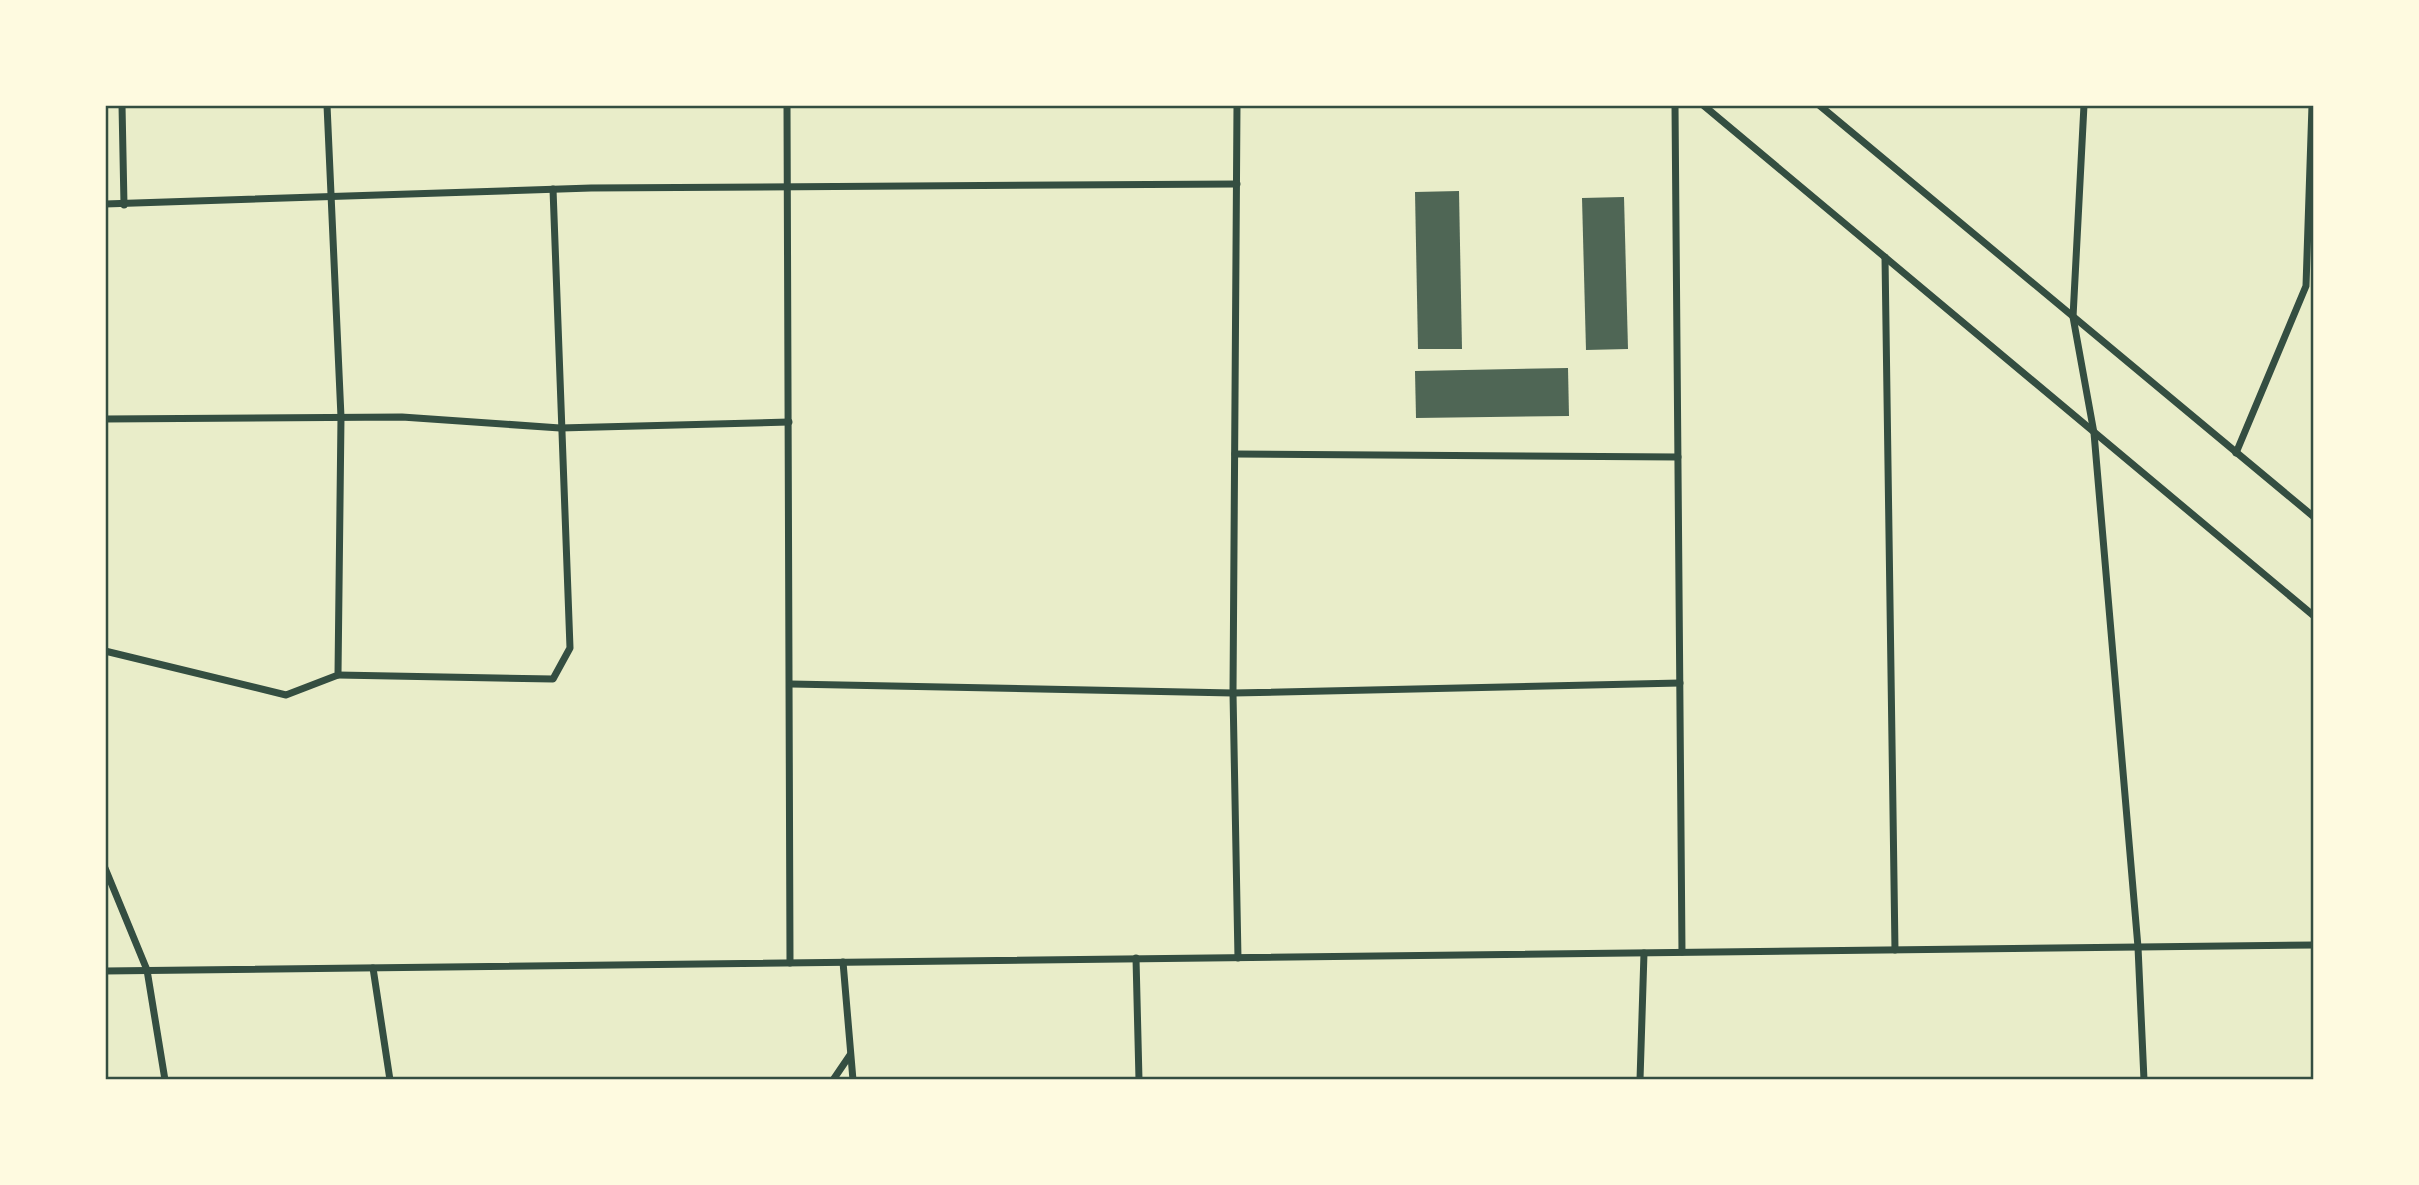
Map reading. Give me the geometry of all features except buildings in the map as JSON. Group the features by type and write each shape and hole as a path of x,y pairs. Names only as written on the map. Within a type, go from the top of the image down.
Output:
{"street":[{"path":"122,105 124,205"},
{"path":"327,105 341,417 338,675"},
{"path":"786,105 791,684 790,963"},
{"path":"1237,105 1233,693 1238,958"},
{"path":"1675,105 1682,952"},
{"path":"1703,105 2314,616"},
{"path":"1819,105 2314,517"},
{"path":"2084,105 2073,317 2094,433 2138,947 2144,1080"},
{"path":"2236,453 2310,285 2312,105"},
{"path":"105,204 553,189 787,185 1237,184"},
{"path":"105,651 286,695 338,675 553,679 570,648 553,189"},
{"path":"1885,257 1895,950"},
{"path":"105,419 402,417 560,428 789,422"},
{"path":"1235,454 1678,457"},
{"path":"791,684 1233,693 1680,683"},
{"path":"105,869 147,970 165,1080"},
{"path":"105,971 2314,945"},
{"path":"1640,1080 1644,953"},
{"path":"1136,958 1139,1080"},
{"path":"844,962 853,1080"},
{"path":"373,968 390,1080"},
{"path":"833,1080 851,1054"}]}
